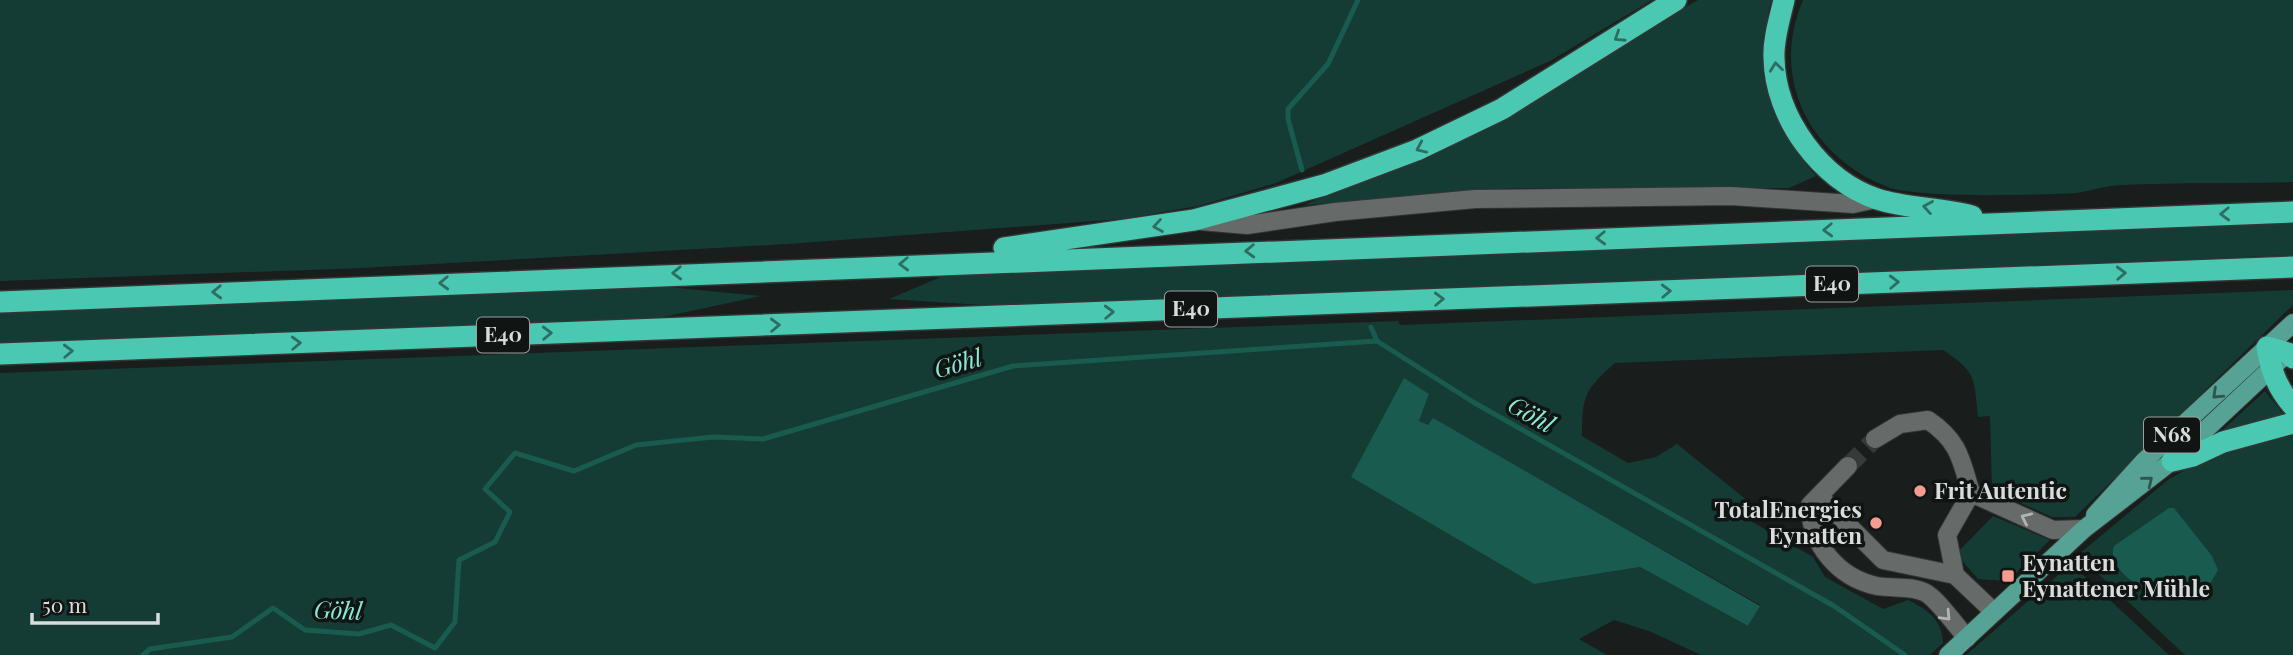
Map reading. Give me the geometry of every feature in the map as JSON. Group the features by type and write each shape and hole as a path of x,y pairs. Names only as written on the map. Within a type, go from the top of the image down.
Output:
{"highway":[{"path":"1038,252 1194,220 1296,194 1417,150 1502,108 1676,0"},
{"path":"1784,0 1774,58 1778,87 1806,148 1835,177 1877,198 1960,212 1994,223"},
{"path":"0,302 972,262 1003,255 1038,252 1318,248 2293,212"},
{"name":"E40","path":"0,354 2293,267"},
{"path":"2291,353 2267,347 2270,369 2279,390 2293,406"},
{"path":"2172,461 2193,456 2222,442 2293,423"}],"main road":[{"name":"N68","path":"2084,529 2118,487 2292,323"},
{"name":"N68","path":"1948,655 2084,529 2172,461 2270,369 2291,353"}],"lane":[{"path":"1194,220 1247,225 1335,212 1475,199 1731,197 1853,204 1877,198"},
{"path":"1875,439 1900,424 1928,419 1944,430 1957,447 1971,493 1947,535 1955,575"},
{"path":"1848,466 1810,505 1810,522 1825,554 1847,576 1878,586 1927,594 1967,638"},
{"path":"1971,493 2053,530 2084,529"},
{"path":"1819,496 1883,560 1955,575 1994,612"}],"shaded area":[{"path":"0,0 1652,0 1550,61 1276,183 1198,206 1122,219 788,244 362,268 0,281"},
{"path":"1698,0 1772,0 1768,16 1766,53 1770,91 1782,127 1802,160 1816,176 1789,188 1514,188 1304,205 1418,157"},
{"path":"1803,0 2293,0 2293,182 2117,185 2076,193 2007,195 1922,193 1885,186 1858,172 1835,154 1817,133 1803,110 1794,84 1791,57 1794,29"},
{"path":"2293,221 2293,255 1085,303 982,305 889,299 955,271"},
{"path":"646,285 761,296 654,319 0,345 0,308"},
{"path":"2293,290 2293,305 2075,517 2052,517 1992,490 1990,416 1978,417 1972,378 1962,364 1943,350 1615,363 1591,387 1583,411 1582,436 1628,463 1656,457 1677,444 1758,509 1749,520 1813,557 1825,577 1883,609 1908,600 1933,616 1940,628 1943,643 1930,655 1701,655 1649,631 1614,620 1579,639 1607,655 0,655 0,373 1398,321 1400,325","holes":["1429,394 1419,421 1428,426 1433,419 1760,605 1748,626 1640,567 1534,584 1351,477"]},
{"path":"1404,378 1429,394 1419,421 1428,425 1433,418 1760,606 1748,626 1640,567 1534,584 1351,477"},
{"path":"2265,391 2284,415 2217,435"},
{"path":"2293,432 2293,655 2185,655 2078,555 2169,479 2226,448"},
{"path":"2169,508 2174,508 2212,556 2218,570 2205,590 2194,599 2170,599 2141,587 2118,568 2113,557 2114,546"},
{"path":"1993,516 2050,540 2008,581 1978,579 1956,554"},
{"path":"2071,564 2169,655 1966,655"}],"waterway":[{"path":"1302,170 1288,119 1288,109 1328,64 1358,0"},
{"path":"1371,327 1377,341"},
{"name":"Göhl","path":"143,655 150,649 232,637 273,608 305,630 359,634 391,625 435,648 455,622 459,560 495,542 510,512 485,489 515,453 574,471 636,445 713,437 763,439 1013,366 1377,341 1473,402 1834,606 1905,655"}],"tunnel":[{"path":"1848,466 1875,439"}],"place":[{"name":"Frit Autentic","path":"1920,491"},
{"name":"TotalEnergies Eynatten","path":"1876,523"},
{"name":"Eynatten Eynattener Mühle","path":"2008,576"}]}
